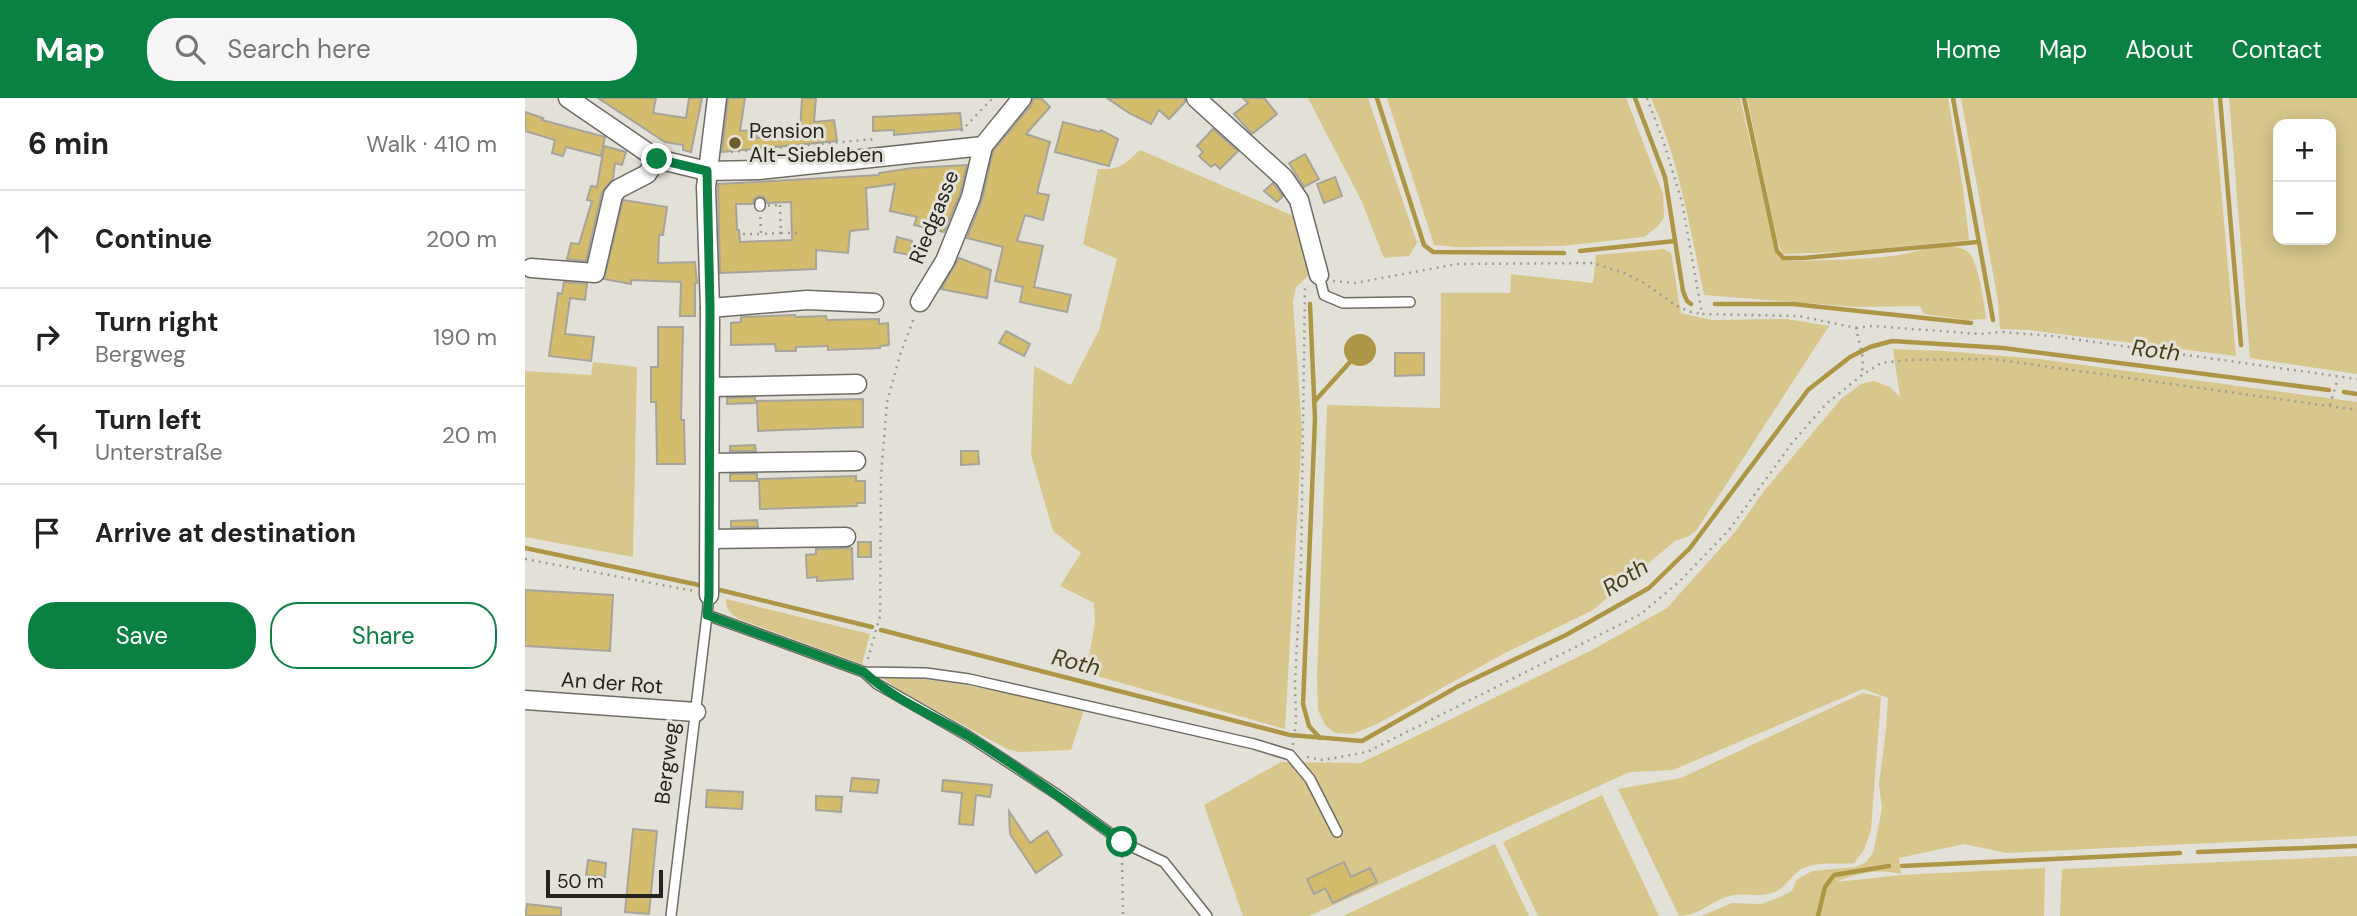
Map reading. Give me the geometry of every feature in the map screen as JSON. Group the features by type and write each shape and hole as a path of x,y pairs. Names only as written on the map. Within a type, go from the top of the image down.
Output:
{"street":[{"path":"568,98 657,159 759,170 983,146 1021,98"},
{"path":"709,595 711,463 708,163 717,98"},
{"path":"1196,98 1284,178 1299,200 1319,275"},
{"name":"Riedgasse","path":"920,302 945,261 966,210 983,146"},
{"path":"531,268 595,273 613,195 618,189 647,174 657,159"},
{"path":"710,308 807,300 874,303"},
{"path":"710,387 857,384"},
{"path":"711,463 856,461"},
{"path":"710,539 846,537"},
{"name":"An der Rot","path":"525,700 696,712"}],"lane":[{"path":"1319,275 1324,295 1343,303 1410,302"},
{"name":"Bergweg","path":"671,916 709,595"},
{"path":"707,615 864,672 926,673 969,679 1254,744 1290,755 1310,779 1337,832"},
{"path":"864,672 877,684 968,736 1058,795 1122,842 1164,862 1207,916"}],"path":[{"path":"951,132 963,131 993,98"},
{"path":"1647,98 1682,202 1702,314"},
{"path":"708,163 882,139"},
{"path":"761,234 760,205 780,205 781,233"},
{"path":"743,234 798,233"},
{"path":"1293,743 1296,728 1301,555 1305,284 1319,275 1339,282 1355,282 1457,264 1593,263 1625,272 1691,313 1799,316 1856,328 1872,326 2052,336 2357,379"},
{"path":"864,672 880,616 881,475 887,402 900,355 920,302"},
{"path":"1856,328 1863,359 1862,375"},
{"path":"1290,755 1323,760 1367,752 1641,614 1680,581 1729,530 1792,443 1826,404 1881,363 1993,359 2357,410"},
{"path":"2330,405 2338,377"},
{"path":"525,559 709,595"},
{"path":"1122,842 1123,916"}],"shaded area":[{"path":"1308,98 1368,98 1417,243 1409,256 1384,258 1361,200"},
{"path":"1387,98 1626,98 1663,194 1664,218 1644,237 1562,246 1434,245"},
{"path":"1651,98 1740,98 1776,253 1780,259 1794,261 1868,258 1940,247 1959,248 1967,251 1975,263 1986,319 1966,320 1924,314 1920,306 1857,307 1704,295 1676,170"},
{"path":"1747,98 1948,98 1969,240 1843,252 1782,254"},
{"path":"1961,98 2213,98 2236,356 2029,330 2000,329 1998,301"},
{"path":"2229,98 2357,98 2357,374 2250,358"},
{"path":"1140,150 1296,217 1310,274 1296,287 1293,301 1302,431 1285,729 1086,673 1095,623 1094,603 1060,586 1081,553 1053,531 1031,455 1034,366 1071,385 1099,330 1117,259 1083,244 1098,169 1122,165"},
{"path":"1664,249 1671,253 1681,313 1712,320 1787,319 1829,326 1696,531 1675,541 1593,610 1505,653 1377,724 1353,734 1335,733 1325,725 1318,710 1317,677 1327,405 1440,408 1441,293 1510,293 1511,274 1593,283 1596,255"},
{"path":"1360,334 1371,339 1376,350 1371,361 1360,366 1349,361 1344,350 1349,339"},
{"path":"1893,349 2039,359 2357,402 2357,836 2007,853 1964,844 1899,858 1901,874 1868,872 1836,882 1901,875 2045,868 2044,916 1701,916 1732,903 1761,904 1792,891 1796,880 1812,871 1856,867 1866,862 1873,853 1882,809 1879,784 1888,698 1863,689 1673,770 1630,772 1309,916 1243,916 1204,805 1281,762 1361,763 1592,650 1667,608 1735,532 1764,491 1841,399 1861,384 1874,381 1890,387 1900,397"},
{"path":"593,362 637,367 633,557 525,537 525,371 591,375"},
{"path":"726,599 870,634 862,664 739,619 729,611"},
{"path":"881,677 958,684 1084,710 1071,750 1019,752 1007,749 899,690"},
{"path":"1863,693 1881,697 1871,830 1864,850 1854,863 1812,865 1798,871 1777,891 1727,897 1694,913 1679,916 1618,789 1681,778"},
{"path":"1602,795 1659,916 1538,916 1503,842"},
{"path":"1495,844 1529,916 1343,916"},
{"path":"2357,856 2357,916 2060,916 2062,869"}],"building":[{"path":"598,98 656,98 653,113 686,118 689,98 702,98 691,152 683,150 683,145 665,142"},
{"path":"728,98 745,98 740,131 756,130 757,138 800,133 802,98 816,98 814,122 834,120 837,141 722,152"},
{"path":"1041,98 1050,107 1026,134 1050,142 1037,193 1049,195 1043,220 1025,215 1017,241 1043,246 1034,287 1071,295 1067,312 1020,302 1023,287 995,281 1003,247 967,238 982,200 993,151 1033,99"},
{"path":"1107,98 1185,98 1185,102 1169,119 1159,110 1151,124"},
{"path":"1243,98 1264,98 1277,114 1252,134 1234,114 1248,103"},
{"path":"525,112 543,118 542,120 605,137 601,156 566,147 563,156 552,153 555,140 525,131"},
{"path":"960,113 962,129 894,135 894,130 873,131 873,117"},
{"path":"1063,122 1100,132 1101,130 1118,139 1109,166 1055,152"},
{"path":"1213,129 1238,151 1220,169 1215,164 1211,167 1199,156 1203,152 1197,146"},
{"path":"604,146 626,152 622,165 615,163 613,179 602,192 586,261 567,259 571,243 579,244 592,201 587,200 591,186 597,187"},
{"path":"1305,154 1319,179 1304,187 1289,163"},
{"path":"967,165 960,194 944,232 914,225 917,217 890,211 895,184 866,188 868,229 850,231 848,253 816,250 816,269 720,273 718,184 879,175 912,168","holes":["764,197 767,203 791,202 792,240 740,242 736,204 753,204 754,199"]},
{"path":"1335,177 1342,196 1324,203 1317,184"},
{"path":"1273,183 1283,196 1277,202 1264,191"},
{"path":"623,200 667,207 663,235 659,235 658,263 695,262 695,316 680,316 681,282 631,280 631,284 604,279"},
{"path":"897,237 912,241 910,255 894,252"},
{"path":"959,258 991,270 987,298 941,289"},
{"path":"564,282 587,284 585,300 570,298 565,334 594,337 591,361 549,356 558,293 562,294"},
{"path":"826,316 827,320 879,319 879,324 888,323 889,345 880,348 828,350 828,346 796,347 796,351 776,351 775,344 731,345 731,323 741,322 741,317"},
{"path":"658,327 683,327 681,420 684,420 685,464 657,464 656,402 651,402 651,367 658,367"},
{"path":"1006,331 1030,344 1024,356 999,343"},
{"path":"1395,353 1424,353 1424,375 1395,376"},
{"path":"755,397 755,403 727,404 727,398"},
{"path":"863,399 863,427 758,431 757,401"},
{"path":"755,445 756,451 730,451 730,446"},
{"path":"961,451 978,451 979,464 961,465"},
{"path":"730,474 757,474 757,481 730,481"},
{"path":"856,476 856,481 865,481 865,503 857,503 857,506 760,509 759,479"},
{"path":"757,520 758,527 731,527 731,521"},
{"path":"858,542 871,542 871,557 858,557"},
{"path":"852,548 853,579 817,581 817,577 807,578 806,555 816,554 816,549"},
{"path":"525,590 613,595 610,651 525,646"},
{"path":"852,778 879,780 877,793 850,791"},
{"path":"943,780 992,785 990,797 976,795 973,825 959,824 962,793 942,791"},
{"path":"707,790 743,792 742,809 706,807"},
{"path":"816,796 842,797 841,812 816,810"},
{"path":"1009,811 1030,843 1047,831 1062,855 1036,873 1010,834"},
{"path":"633,829 657,831 649,914 625,912"},
{"path":"588,860 606,863 605,877 586,875"},
{"path":"1344,862 1351,877 1370,868 1377,882 1333,903 1325,888 1314,894 1307,879"},
{"path":"527,904 561,908 561,916 525,916"}],"waterway":[{"path":"1377,98 1424,245 1433,252 1564,253"},
{"path":"1635,98 1665,177 1683,291 1691,304"},
{"path":"1744,98 1777,251 1783,258 1978,242"},
{"path":"1953,98 1993,320"},
{"path":"2220,98 2241,345"},
{"path":"1580,251 1675,241"},
{"path":"1310,304 1315,419 1303,704 1309,726 1320,738"},
{"path":"1715,304 1793,304 1971,323"},
{"name":"Roth","path":"881,630 1290,735 1362,741 1457,687 1566,635 1649,588 1690,548 1808,390 1850,357 1870,347 1892,341 2003,348 2329,390"},
{"path":"1314,402 1350,362"},
{"name":"Roth","path":"2344,392 2357,394"},
{"name":"Roth","path":"525,548 699,585"},
{"name":"Roth","path":"720,590 872,627"},
{"path":"2198,852 2357,846"},
{"path":"1902,866 2180,853"},
{"path":"1818,916 1825,887 1834,875 1889,866"}],"place":[{"name":"Pension Alt-Siebleben","path":"735,143"}],"route":[{"path":"657,159 707,171 711,463 707,615 864,672 877,684 968,736 1058,795 1122,842"}]}
